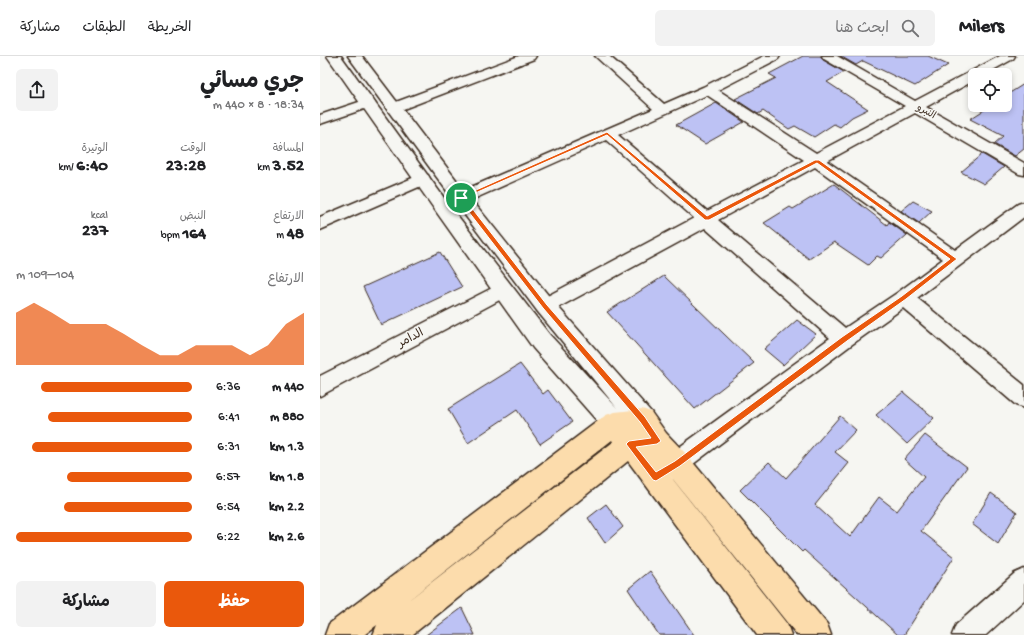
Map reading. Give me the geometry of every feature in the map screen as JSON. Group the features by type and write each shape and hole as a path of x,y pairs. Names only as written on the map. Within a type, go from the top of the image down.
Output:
{"main road":[{"path":"340,635 622,434 650,430 666,470 776,635"},
{"path":"622,434 666,470 816,635"},
{"path":"388,635 622,434"}],"street":[{"path":"334,56 502,290 541,341 622,434"},
{"path":"355,56 461,198 545,306 650,430"},
{"path":"393,108 530,56"},
{"path":"601,56 662,109"},
{"path":"461,198 708,90 774,56"},
{"name":"النبرو","path":"828,56 1024,170"},
{"path":"545,306 1010,56"},
{"path":"708,90 817,161 954,259"},
{"path":"320,120 368,103"},
{"path":"607,133 844,339"},
{"path":"320,224 422,179"},
{"path":"666,470 844,339 904,298 1024,208"},
{"name":"الدامر","path":"320,387 502,290"},
{"path":"904,298 1024,398"},
{"path":"966,635 1024,582"}],"building":[{"path":"803,56 821,56 823,60 844,72 827,82 868,109 852,117 840,127 834,124 814,137 795,126 789,129 763,111 758,114 735,99 776,78 769,74"},
{"path":"840,56 928,56 948,65 915,86 863,61 856,65"},
{"path":"1024,84 1024,149 1015,156 994,144 1003,136 970,119 981,112 1012,112 1012,92"},
{"path":"716,103 744,122 705,144 676,125"},
{"path":"982,154 1004,167 984,184 961,172"},
{"path":"834,184 887,225 889,222 907,235 881,258 877,256 868,265 834,242 809,259 764,223 790,207 793,209"},
{"path":"913,201 932,211 919,223 901,211"},
{"path":"440,252 462,287 381,325 363,287"},
{"path":"664,276 754,363 695,409 607,312"},
{"path":"797,320 816,334 783,365 764,349"},
{"path":"520,364 543,394 548,390 572,422 540,444 517,410 468,443 448,409"},
{"path":"903,392 934,418 907,444 876,415"},
{"path":"840,416 856,430 835,452 849,463 815,505 850,537 879,497 897,511 924,477 904,459 925,435 967,467 921,531 954,557 904,635 898,635 804,550 802,552 740,490 769,462 786,478"},
{"path":"991,493 1017,512 998,544 972,524"},
{"path":"606,504 623,527 605,543 588,518"},
{"path":"650,571 694,635 659,635 628,589"},
{"path":"462,608 475,635 426,635"}],"route":[{"path":"607,133 707,219 817,161 954,259 904,298 844,339 656,477 629,444 657,441 642,420 545,306 461,198 607,133"}]}
